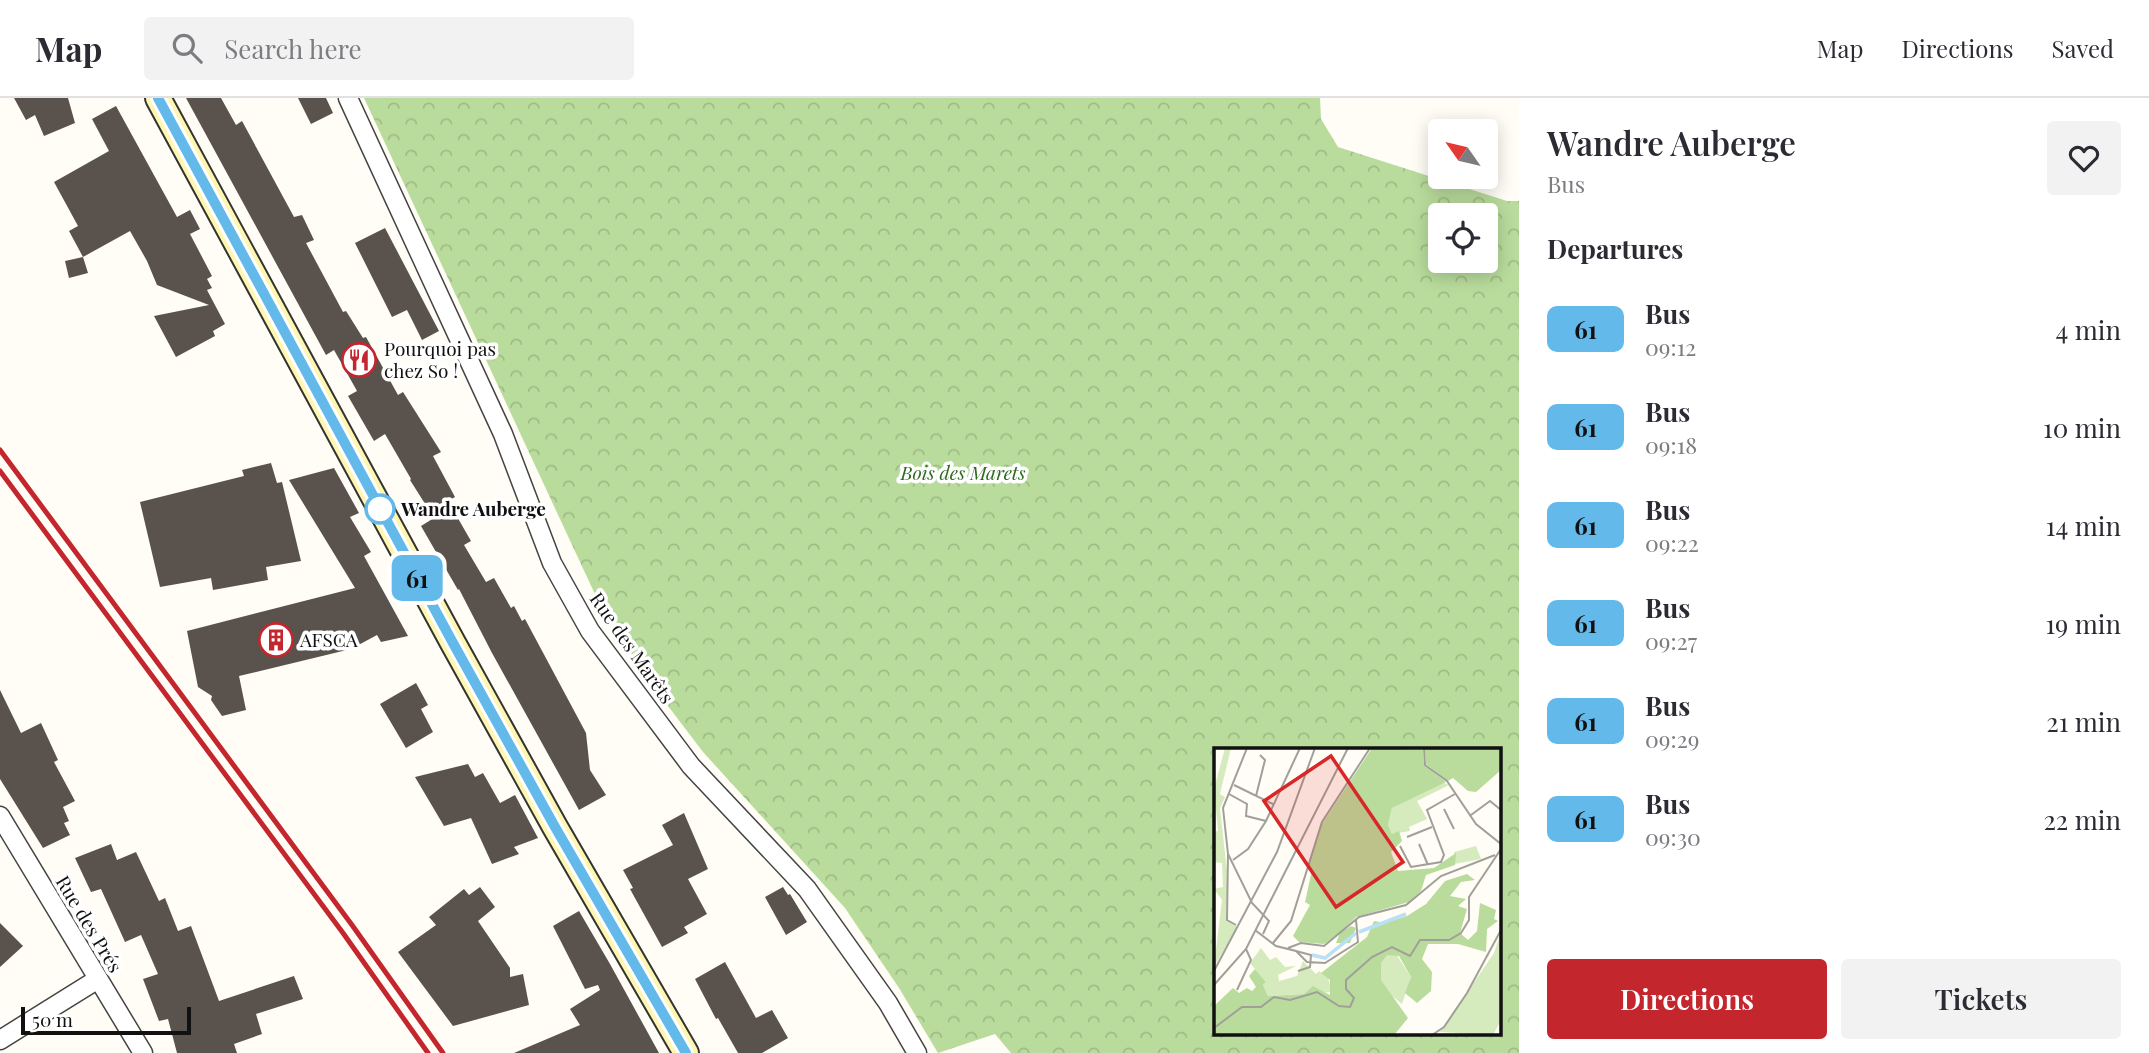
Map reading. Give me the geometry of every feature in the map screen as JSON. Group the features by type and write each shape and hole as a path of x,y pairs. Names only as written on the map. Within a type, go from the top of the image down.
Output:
{"street":[{"path":"158,98 459,655 686,1053"},
{"name":"Rue des Marêts","path":"348,98 503,434 552,563 590,631 691,766 807,890 888,1003 916,1053"},
{"name":"Rue des Prés","path":"0,816 143,1053"},
{"path":"0,1040 98,979"}],"green space":[{"name":"Bois des Marets","path":"364,98 1320,98 1321,119 1338,147 1428,176 1428,189 1469,189 1507,201 1519,201 1519,1053 1011,1053 995,1034 938,1053 899,988 845,908 703,752 614,635"}],"building":[{"path":"14,98 68,98 75,123 44,136 35,115 26,120"},
{"path":"186,98 221,98 236,125 242,121 294,217 302,215 314,240 306,243 343,312 346,311 363,338 366,337 398,395 403,392 441,452 433,456 455,497 448,501 471,541 464,545 486,582 494,578 511,608 514,606 522,621 525,619 586,733 590,770 606,795 579,810 459,589 421,526 434,518 385,434 374,441 348,396 357,391 334,350 326,355"},
{"path":"298,98 326,98 333,113 311,124"},
{"path":"116,106 177,217 190,210 200,229 190,234 212,276 207,279 212,288 207,290 225,324 213,331 215,336 176,357 154,316 209,305 157,285 130,231 83,257 69,231 78,226 54,182 109,151 92,119"},
{"path":"385,228 439,331 422,340 407,310 392,317 355,243"},
{"path":"83,257 88,273 69,278 65,261"},
{"path":"271,463 277,483 282,482 301,561 266,567 268,580 213,590 211,578 160,587 140,502 244,476 242,470"},
{"path":"334,468 359,513 350,517 371,552 364,556 408,636 381,642 377,635 351,649 239,676 246,710 222,716 211,700 212,696 198,687 187,631 355,588 289,480"},
{"path":"416,683 428,705 421,709 433,732 406,748 380,704"},
{"path":"0,690 21,733 41,723 58,760 54,762 75,801 63,807 69,821 64,823 70,835 43,848 0,779"},
{"path":"468,764 475,777 483,773 500,803 515,795 538,838 514,847 519,854 492,864 471,818 444,826 415,777"},
{"path":"684,813 708,869 688,879 707,914 684,927 688,933 662,947 630,889 633,888 623,870 673,845 662,825"},
{"path":"111,844 117,860 136,852 159,901 165,898 178,931 191,926 219,1001 294,976 303,999 256,1014 262,1034 234,1044 237,1053 177,1053 168,1019 159,1021 143,979 158,974 141,935 125,942 101,889 91,892 75,858"},
{"path":"480,887 495,907 478,921 510,968 510,977 523,974 529,1005 453,1026 398,952 436,925 429,917 464,889 469,895"},
{"path":"783,887 807,922 786,935 765,897"},
{"path":"579,911 659,1053 514,1053 580,1025 570,1009 600,990 598,985 585,989 553,926"},
{"path":"0,923 23,946 0,967"},
{"path":"725,962 756,1018 772,1010 788,1038 762,1053 738,1053 695,979"}],"railway":[{"path":"0,450 352,925 443,1053"},
{"path":"0,471 343,933 428,1053"}],"bus line":[{"name":"61","path":"158,98 453,643 555,827 686,1053"}],"place":[{"name":"Pourquoi pas chez So !","path":"359,360"},
{"name":"Wandre Auberge","path":"380,509"},
{"name":"AFSCA","path":"276,640"}]}
